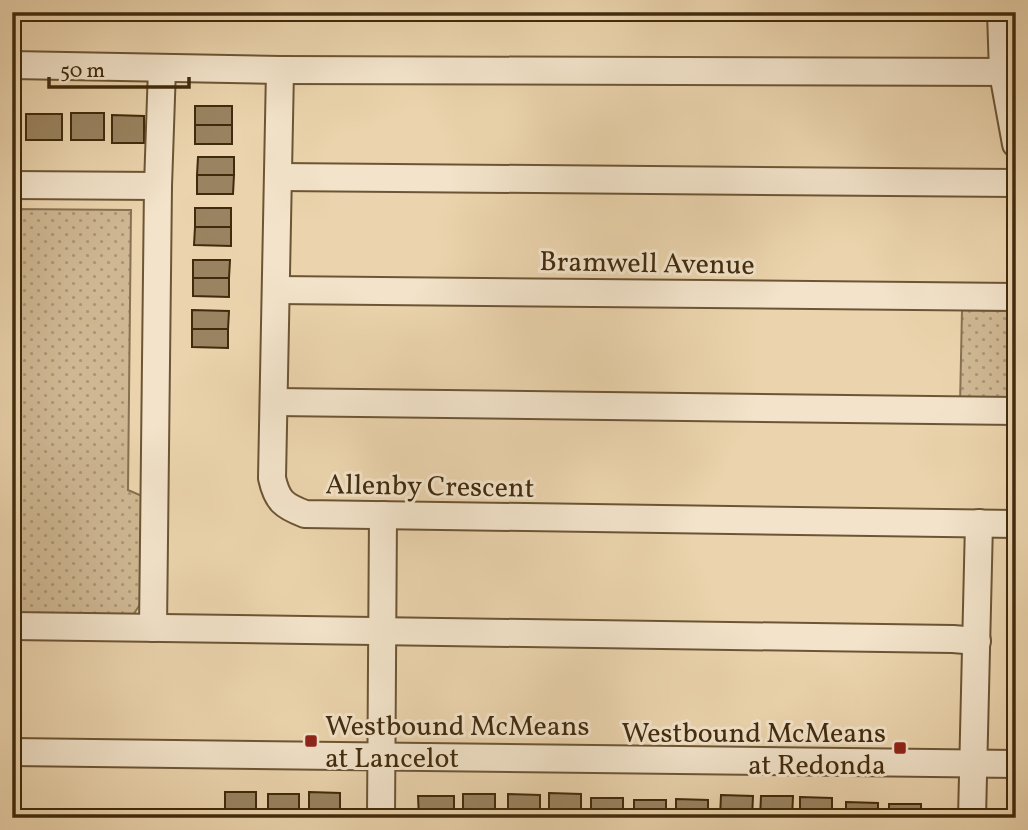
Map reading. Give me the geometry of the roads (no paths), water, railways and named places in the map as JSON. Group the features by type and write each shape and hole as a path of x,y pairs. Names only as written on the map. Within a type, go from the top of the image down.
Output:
{"street":[{"path":"1001,12 1016,144"},
{"path":"12,65 281,70 1009,72"},
{"path":"153,628 158,186 162,68"},
{"name":"Allenby Crescent","path":"281,70 272,478 276,495 288,507 305,514 1016,524"},
{"path":"279,177 1016,183"},
{"path":"12,185 158,186"},
{"name":"Bramwell Avenue","path":"277,290 1016,297"},
{"path":"275,402 1016,411"},
{"path":"381,818 383,515"},
{"path":"972,818 979,523"},
{"path":"12,626 977,641"},
{"path":"12,752 1016,764"}],"place":[{"name":"Westbound McMeans at Lancelot","path":"311,741"},
{"name":"Westbound McMeans at Redonda","path":"900,748"}]}
